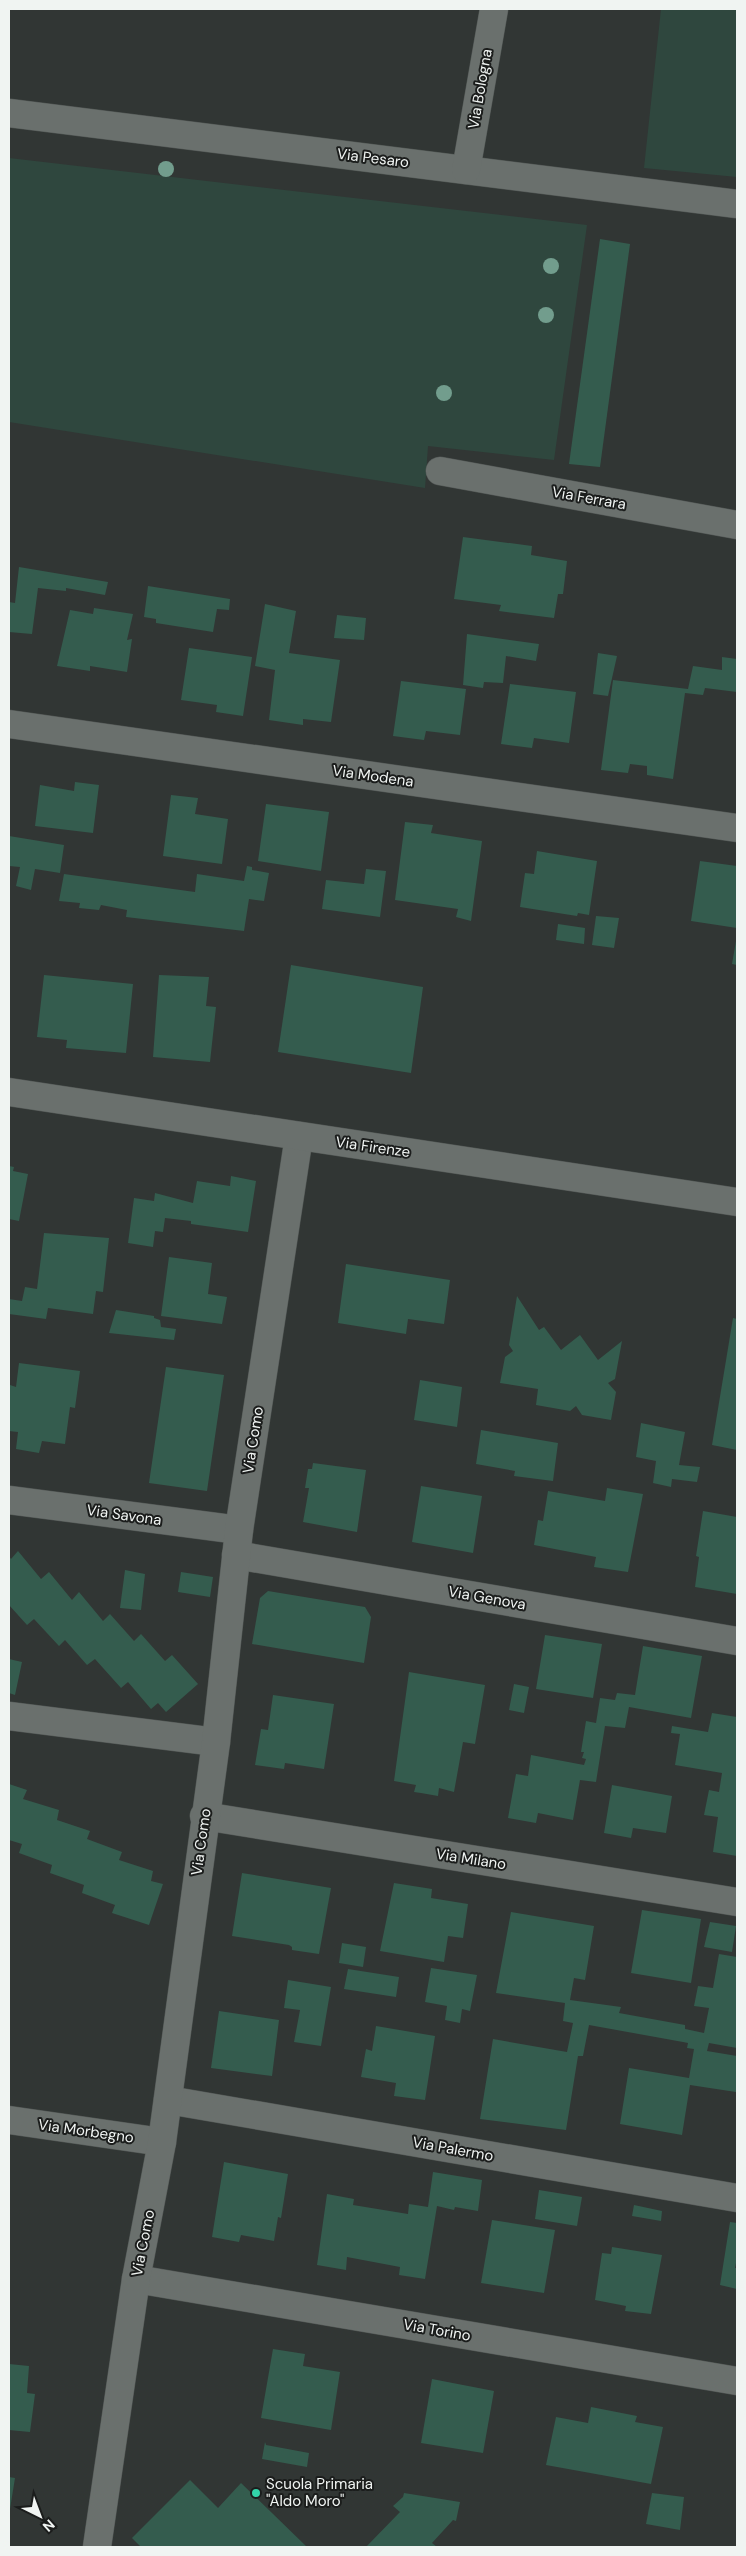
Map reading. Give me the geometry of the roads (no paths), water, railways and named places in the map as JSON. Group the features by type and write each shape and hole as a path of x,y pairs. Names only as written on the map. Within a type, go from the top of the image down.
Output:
{"street":[{"name":"Via Bologna","path":"466,170 494,9"},
{"name":"Via Pesaro","path":"9,113 737,204"},
{"name":"Via Ferrara","path":"440,471 737,524"},
{"name":"Via Modena","path":"9,724 737,828"},
{"name":"Via Firenze","path":"9,1092 737,1202"},
{"name":"Via Como","path":"97,2547 136,2279 162,2142 204,1816 216,1742 237,1542 299,1136"},
{"name":"Via Savona","path":"9,1500 237,1542"},
{"name":"Via Genova","path":"237,1542 737,1641"},
{"path":"9,1716 216,1742"},
{"name":"Via Milano","path":"204,1816 737,1902"},
{"name":"Via Palermo","path":"168,2100 737,2198"},
{"name":"Via Morbegno","path":"9,2120 162,2142"},
{"name":"Via Torino","path":"136,2279 737,2381"}],"place":[{"name":"Scuola Primaria \"Aldo Moro\"","path":"256,2493"}]}
